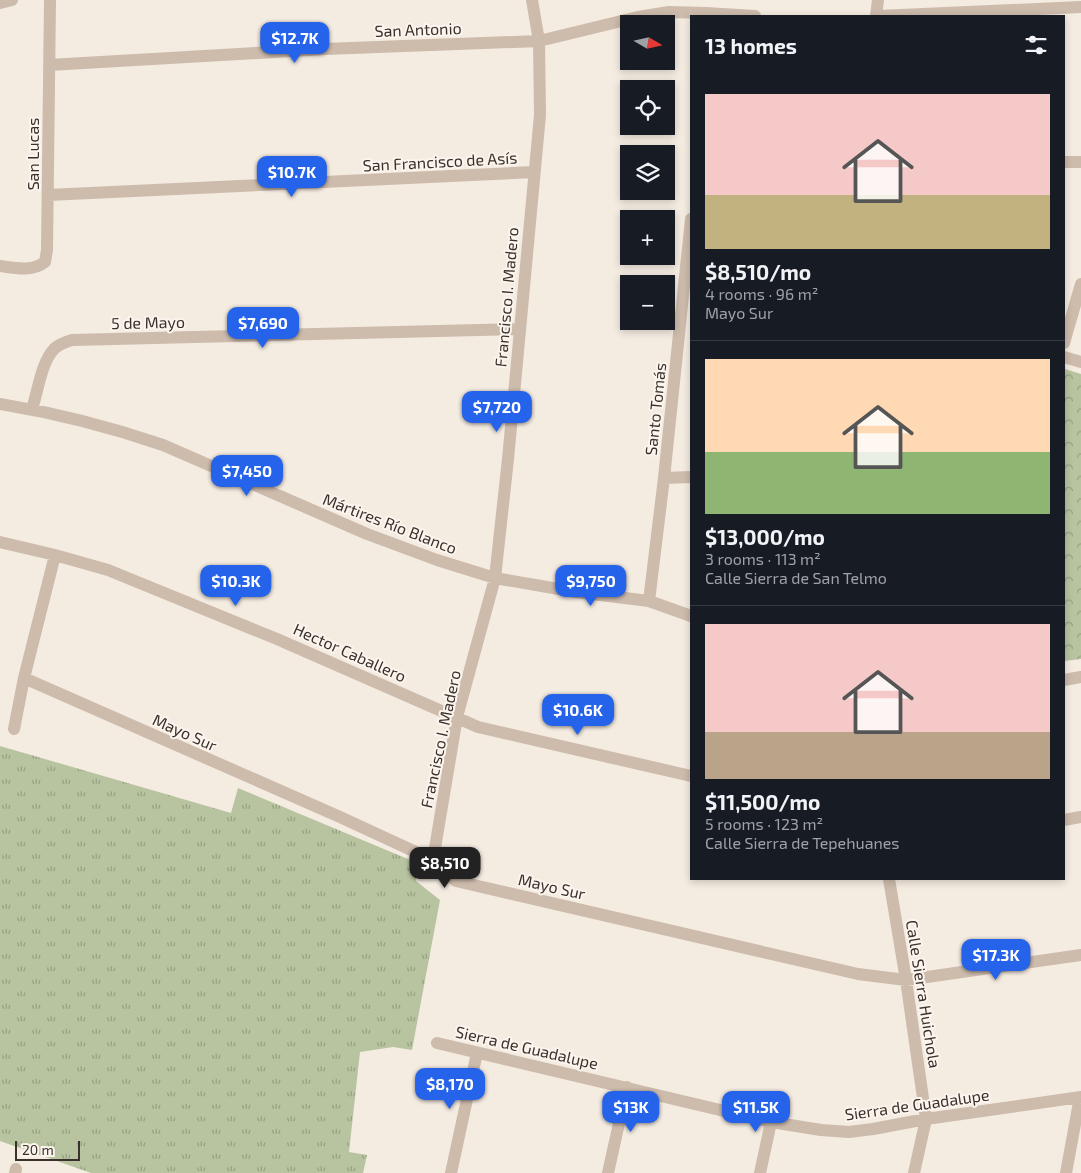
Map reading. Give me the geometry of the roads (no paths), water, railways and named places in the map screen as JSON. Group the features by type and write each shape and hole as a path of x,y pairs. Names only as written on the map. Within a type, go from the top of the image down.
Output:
{"street":[{"path":"0,3 12,0"},
{"name":"San Lucas","path":"0,266 30,269 39,266 45,262 48,250 50,0"},
{"name":"Francisco I. Madero","path":"433,860 457,717 496,578 540,115 540,41 532,0"},
{"path":"877,15 878,0"},
{"path":"900,15 1081,7"},
{"name":"San Antonio","path":"48,65 325,49 540,41 638,17 669,12 730,15"},
{"path":"1065,162 1081,162"},
{"name":"San Francisco de Asís","path":"48,195 534,172"},
{"name":"Santo Tomás","path":"649,601 686,321 690,239"},
{"path":"1065,335 1068,312 1081,284"},
{"name":"5 de Mayo","path":"32,409 45,363 54,350 62,343 72,340 520,329"},
{"path":"1065,357 1081,362"},
{"name":"Mártires Río Blanco","path":"0,404 32,409 134,435 163,445 368,534 438,560 496,578 576,592 649,601 690,616"},
{"path":"664,478 690,477"},
{"name":"Hector Caballero","path":"0,542 54,554 108,570 277,639 478,727 690,776"},
{"path":"14,729 24,678 54,554"},
{"path":"1065,680 1081,677"},
{"name":"Mayo Sur","path":"24,678 433,860 456,881 858,974 906,980 1081,955"},
{"path":"1065,820 1081,817"},
{"name":"Calle Sierra Huichola","path":"889,880 926,1119 914,1173"},
{"name":"Sierra de Guadalupe","path":"437,1043 771,1122 821,1130 850,1132 1081,1097"},
{"path":"451,1173 477,1053"},
{"path":"608,1173 627,1087"},
{"path":"1066,1173 1081,1097"},
{"path":"760,1173 771,1122"}]}
